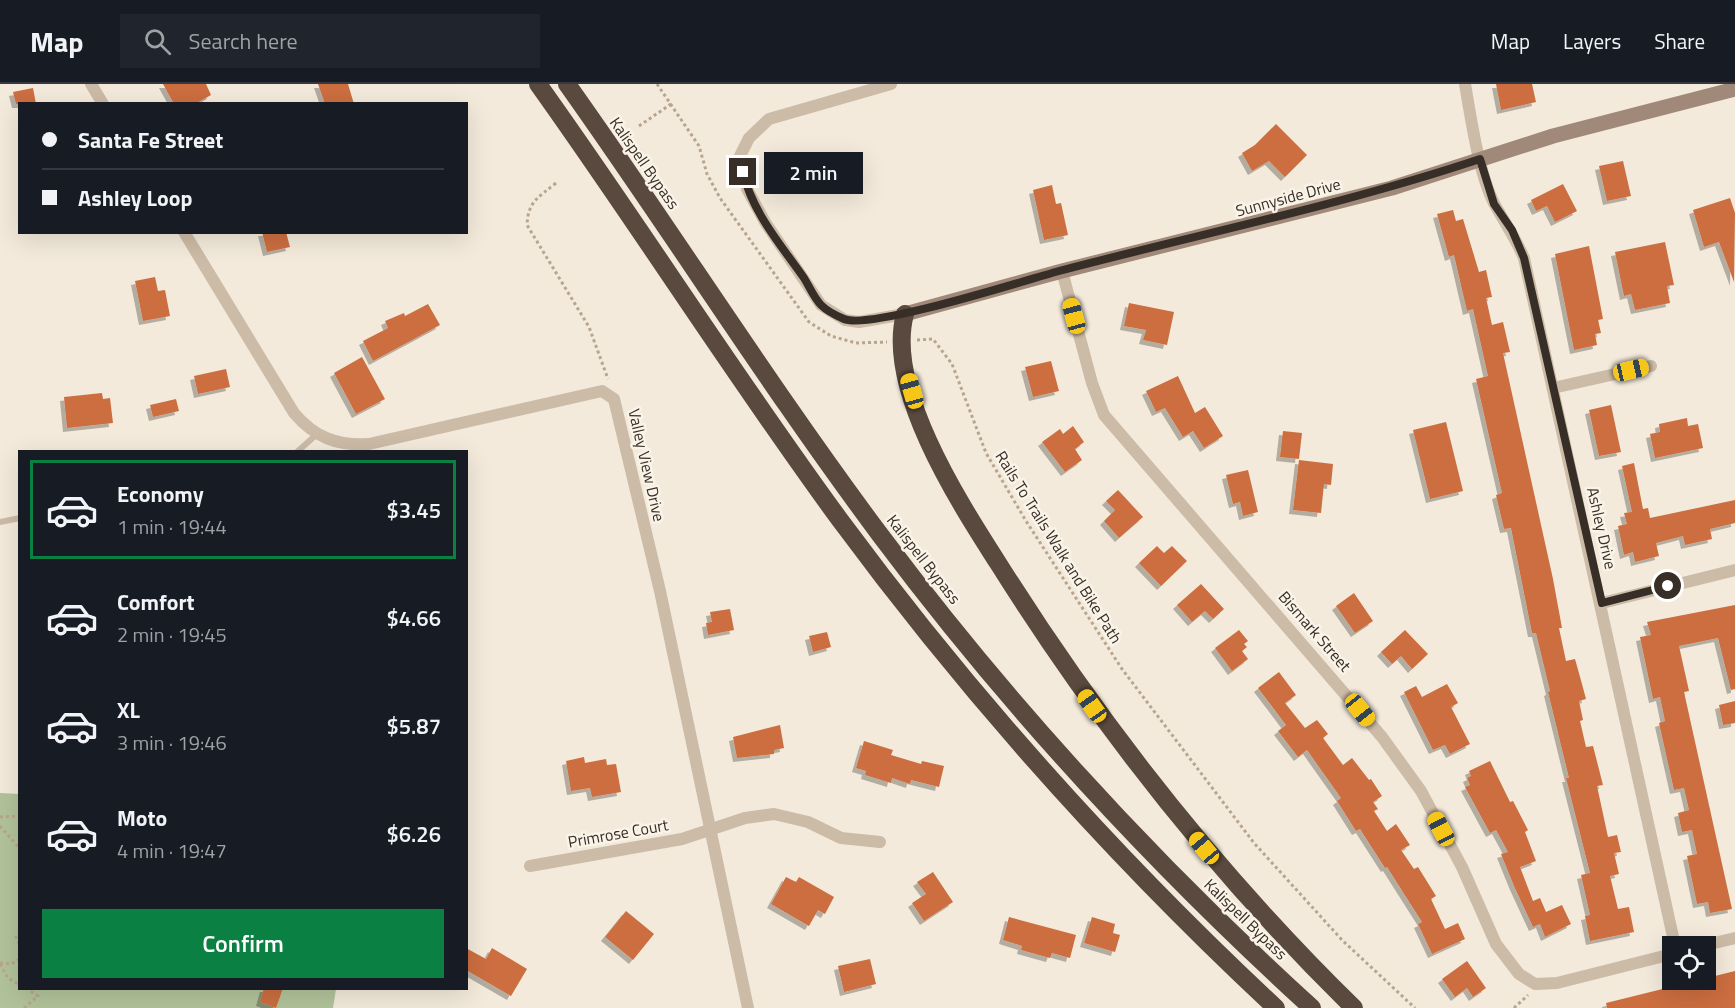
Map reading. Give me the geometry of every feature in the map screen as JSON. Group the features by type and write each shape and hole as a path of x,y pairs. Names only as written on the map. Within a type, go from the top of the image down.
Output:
{"highway":[{"path":"538,84 839,518 932,639 1064,794 1197,933 1276,1008"},
{"name":"Kalispell Bypass","path":"569,84 842,482 954,629 1045,737 1132,833 1227,929 1312,1008"},
{"path":"905,314 901,341 915,403 942,470 992,554 1111,732 1184,825 1257,908 1354,1008"}],"street":[{"path":"91,84 102,102"},
{"name":"Sunnyside Drive","path":"891,84 769,119 749,138 740,156 747,189 765,222 820,305 845,320 859,322 905,314 1062,271 1285,217 1392,188 1553,136 1735,89"},
{"name":"Ashley Drive","path":"1465,84 1480,159 1494,204 1512,230 1524,258 1602,603 1673,936"},
{"name":"Valley View Drive","path":"185,234 294,413 316,434 339,443 369,444 602,391 614,399 660,591 748,1008"},
{"name":"Bismark Street","path":"1062,271 1092,383 1104,415 1382,737 1421,791 1461,867 1496,944 1519,974 1535,984"},
{"path":"1553,388 1651,366"},
{"path":"1602,603 1735,570"},
{"name":"Primrose Court","path":"530,866 682,839 745,818 774,814 808,822 841,838 880,842"},
{"path":"1716,943 1735,938"},
{"path":"1535,984 1557,983 1662,957"}],"lane":[{"path":"299,450 316,434"},
{"path":"0,522 18,518"}],"path":[{"name":"Rails To Trails Walk and Bike Path","path":"657,84 699,146 707,174 720,198 809,322 831,336 856,344 933,339 942,348 952,364 986,453 1032,531 1122,669 1254,843 1342,940 1415,1008"},
{"path":"639,126 671,104"},
{"path":"556,183 533,201 528,211 527,225 589,327 614,399"},
{"path":"0,817 18,816"},
{"path":"0,826 18,847"},
{"path":"0,963 11,964 18,960"},
{"path":"0,963 8,978 18,983"},
{"path":"1514,1008 1528,995 1535,984"},
{"path":"24,1008 38,996 29,990"}],"green space":[{"path":"0,793 18,794 18,990 336,990 333,1008 0,1008"}],"building":[{"path":"163,84 206,84 211,95 199,102 173,102"},
{"path":"318,84 348,84 353,102 324,102"},
{"path":"1496,84 1532,84 1536,102 1501,110"},
{"path":"33,88 36,102 16,104 13,92"},
{"path":"1276,124 1307,155 1285,177 1269,161 1252,171 1242,153 1255,145"},
{"path":"1623,161 1631,196 1607,201 1599,166"},
{"path":"1563,184 1577,211 1555,222 1547,206 1536,211 1531,200"},
{"path":"1052,185 1056,204 1061,203 1068,235 1044,240 1033,190"},
{"path":"1730,198 1735,213 1734,282 1719,242 1704,247 1693,210"},
{"path":"1453,210 1456,221 1463,219 1479,272 1486,270 1492,297 1486,298 1492,325 1503,322 1510,352 1503,353 1553,579 1566,661 1575,659 1586,699 1579,701 1583,720 1580,721 1586,747 1593,746 1603,785 1597,786 1608,837 1617,835 1621,852 1614,853 1619,874 1610,876 1618,909 1629,907 1634,932 1590,941 1585,916 1590,915 1581,875 1590,873 1566,778 1569,778 1536,633 1532,633 1511,528 1504,529 1496,495 1502,493 1476,379 1488,376 1473,309 1467,311 1454,255 1449,257 1437,214"},
{"path":"262,234 287,234 290,247 267,252"},
{"path":"1665,242 1674,285 1667,286 1670,303 1635,310 1631,294 1624,296 1615,252"},
{"path":"1589,246 1603,319 1598,320 1601,333 1595,334 1597,345 1574,350 1555,254"},
{"path":"155,277 158,291 165,290 170,316 143,321 135,281"},
{"path":"1129,303 1174,312 1167,345 1143,340 1146,330 1124,326"},
{"path":"428,304 440,325 373,361 363,341 388,328 385,321 404,313 405,316"},
{"path":"362,357 385,399 356,414 334,373"},
{"path":"1051,361 1059,391 1033,397 1025,367"},
{"path":"226,369 230,387 198,394 194,376"},
{"path":"1178,376 1195,413 1205,407 1223,436 1204,448 1193,431 1183,437 1165,408 1156,412 1146,391"},
{"path":"102,393 103,399 110,398 113,423 67,428 64,397"},
{"path":"176,399 179,411 153,417 150,405"},
{"path":"1611,405 1621,452 1599,456 1589,410"},
{"path":"1687,418 1688,426 1698,424 1703,448 1655,458 1650,434 1660,432 1659,424"},
{"path":"1446,422 1463,491 1430,499 1413,430"},
{"path":"1073,426 1084,442 1075,449 1082,460 1065,472 1042,442 1060,429 1063,434"},
{"path":"1283,431 1302,433 1299,459 1280,457"},
{"path":"1299,460 1333,464 1331,485 1324,484 1321,513 1293,510"},
{"path":"1634,463 1643,509 1648,508 1650,518 1735,500 1735,523 1710,529 1712,539 1685,545 1683,536 1656,543 1659,556 1635,562 1633,552 1624,555 1618,526 1627,524 1624,513 1632,512 1622,466"},
{"path":"1248,470 1258,512 1243,516 1240,502 1233,504 1226,475"},
{"path":"1118,490 1143,517 1119,538 1104,521 1115,510 1106,501"},
{"path":"1157,546 1164,553 1172,546 1187,561 1161,586 1139,563"},
{"path":"1201,584 1224,609 1213,619 1205,611 1192,622 1177,605"},
{"path":"1354,593 1373,621 1355,633 1336,606"},
{"path":"1735,605 1735,689 1731,690 1718,638 1679,646 1689,691 1684,692 1732,909 1710,913 1708,902 1697,904 1687,856 1697,854 1692,830 1682,832 1678,813 1689,810 1684,788 1674,790 1659,723 1665,721 1660,697 1653,699 1640,637 1651,635 1647,622"},
{"path":"730,609 734,630 708,635 706,623 712,622 710,612"},
{"path":"1239,630 1248,641 1244,644 1247,647 1242,651 1248,659 1232,671 1215,648"},
{"path":"1405,630 1428,654 1412,669 1401,656 1392,664 1381,652"},
{"path":"827,632 831,647 813,652 809,636"},
{"path":"1279,672 1296,695 1285,703 1305,728 1317,720 1328,734 1323,738 1343,765 1352,758 1369,780 1371,779 1382,796 1373,802 1378,809 1374,811 1387,831 1396,824 1410,845 1401,850 1414,869 1418,867 1436,896 1431,899 1445,929 1458,923 1465,939 1432,954 1418,924 1422,922 1360,829 1356,831 1337,801 1341,798 1307,750 1298,757 1278,731 1286,725 1258,688"},
{"path":"1447,684 1458,703 1451,707 1470,744 1450,754 1445,745 1433,750 1404,692 1416,686 1422,697"},
{"path":"1735,701 1735,723 1723,725 1719,705"},
{"path":"780,725 784,748 774,750 774,754 737,758 733,737"},
{"path":"864,741 893,750 891,755 921,764 922,761 944,766 939,787 911,780 910,784 892,778 891,783 865,775 866,771 856,768"},
{"path":"584,757 585,763 606,759 607,765 616,764 621,792 592,797 590,788 571,791 566,761"},
{"path":"1490,761 1510,802 1513,801 1528,830 1525,832 1536,861 1520,867 1533,901 1540,898 1546,912 1562,905 1571,924 1545,937 1540,924 1533,927 1514,886 1501,854 1508,852 1496,830 1490,833 1465,787 1470,785 1467,778 1471,776 1469,771"},
{"path":"933,872 953,902 924,921 912,903 926,894 917,882"},
{"path":"786,877 796,882 799,877 834,897 825,914 818,910 809,926 771,904"},
{"path":"626,911 654,934 633,960 605,937"},
{"path":"1009,917 1076,935 1070,958 1052,953 1050,958 1021,950 1022,946 1003,940"},
{"path":"1092,917 1115,924 1113,933 1120,935 1115,952 1084,943"},
{"path":"492,948 527,969 511,996 468,971 468,949 486,959"},
{"path":"870,959 876,984 844,992 838,966"},
{"path":"1467,961 1486,988 1473,997 1467,988 1455,997 1442,979"},
{"path":"1735,971 1735,1008 1607,1008 1606,1003 1662,989 1716,990 1716,976"},
{"path":"263,990 282,990 276,1008 260,1002"}],"route":[{"path":"743,172 747,189 765,222 820,305 845,320 859,322 905,314 1062,271 1274,219 1392,188 1480,159 1494,204 1512,230 1524,258 1602,603 1668,586"}]}
